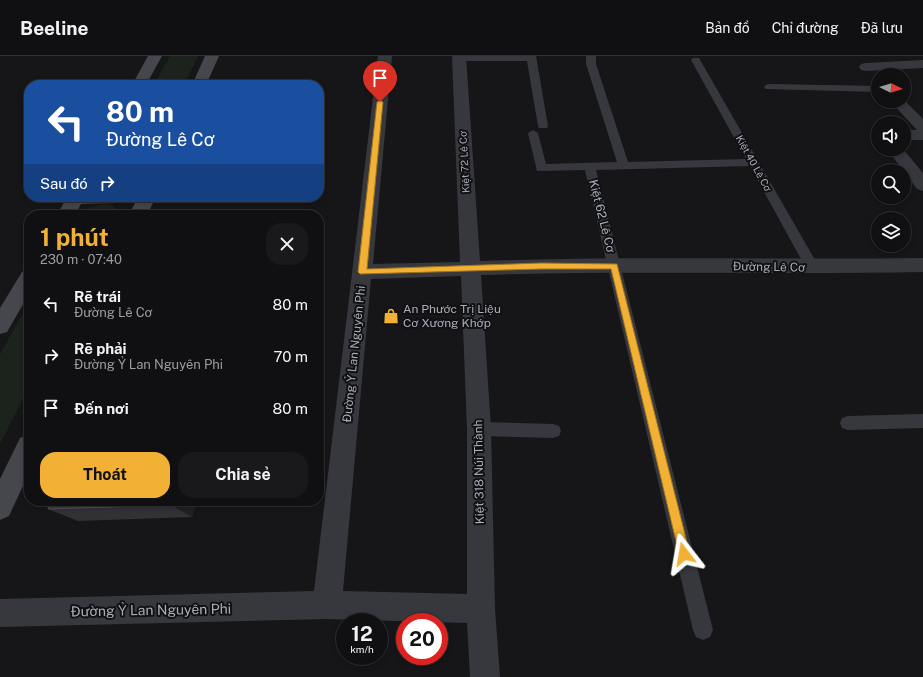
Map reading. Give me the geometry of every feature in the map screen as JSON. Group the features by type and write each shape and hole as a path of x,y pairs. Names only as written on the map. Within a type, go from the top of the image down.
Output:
{"street":[{"path":"142,80 155,56"},
{"path":"200,80 212,56"},
{"name":"Đường Ỷ Lan Nguyên Phi","path":"327,605 385,56"},
{"path":"855,56 871,73"},
{"name":"Kiệt 72 Lê Cơ","path":"459,58 470,268"},
{"path":"866,67 923,64"},
{"path":"904,108 923,128"},
{"path":"911,135 923,135"},
{"path":"900,156 923,185"},
{"name":"Đường Lê Cơ","path":"362,272 470,268 614,266 812,268 923,265"},
{"name":"Kiệt 318 Núi Thành","path":"470,268 479,429 481,609 485,677"},
{"path":"0,326 24,285"},
{"path":"0,507 24,457"},
{"name":"Đường Ỷ Lan Nguyên Phi","path":"0,613 327,605 481,609"}],"lane":[{"path":"591,56 591,64 624,166"},
{"path":"459,58 531,57 544,126"},
{"name":"Kiệt 40 Lê Cơ","path":"696,60 812,268"},
{"path":"769,87 871,89"},
{"path":"533,133 541,168 753,162"},
{"name":"Kiệt 62 Lê Cơ","path":"590,166 614,266"},
{"path":"614,266 703,630"},
{"path":"848,423 923,421"},
{"path":"479,429 553,431"}],"shaded area":[{"path":"170,56 198,56 186,80 157,80"},
{"path":"100,205 111,205 116,210 85,210"},
{"path":"24,312 24,397 0,444 0,354"}],"building":[{"path":"49,506 140,506 48,509"}],"place":[{"name":"An Phước Trị Liệu Cơ Xương Khớp","path":"391,316"}],"route":[{"path":"380,102 362,272 541,266 614,266 684,554"}]}
